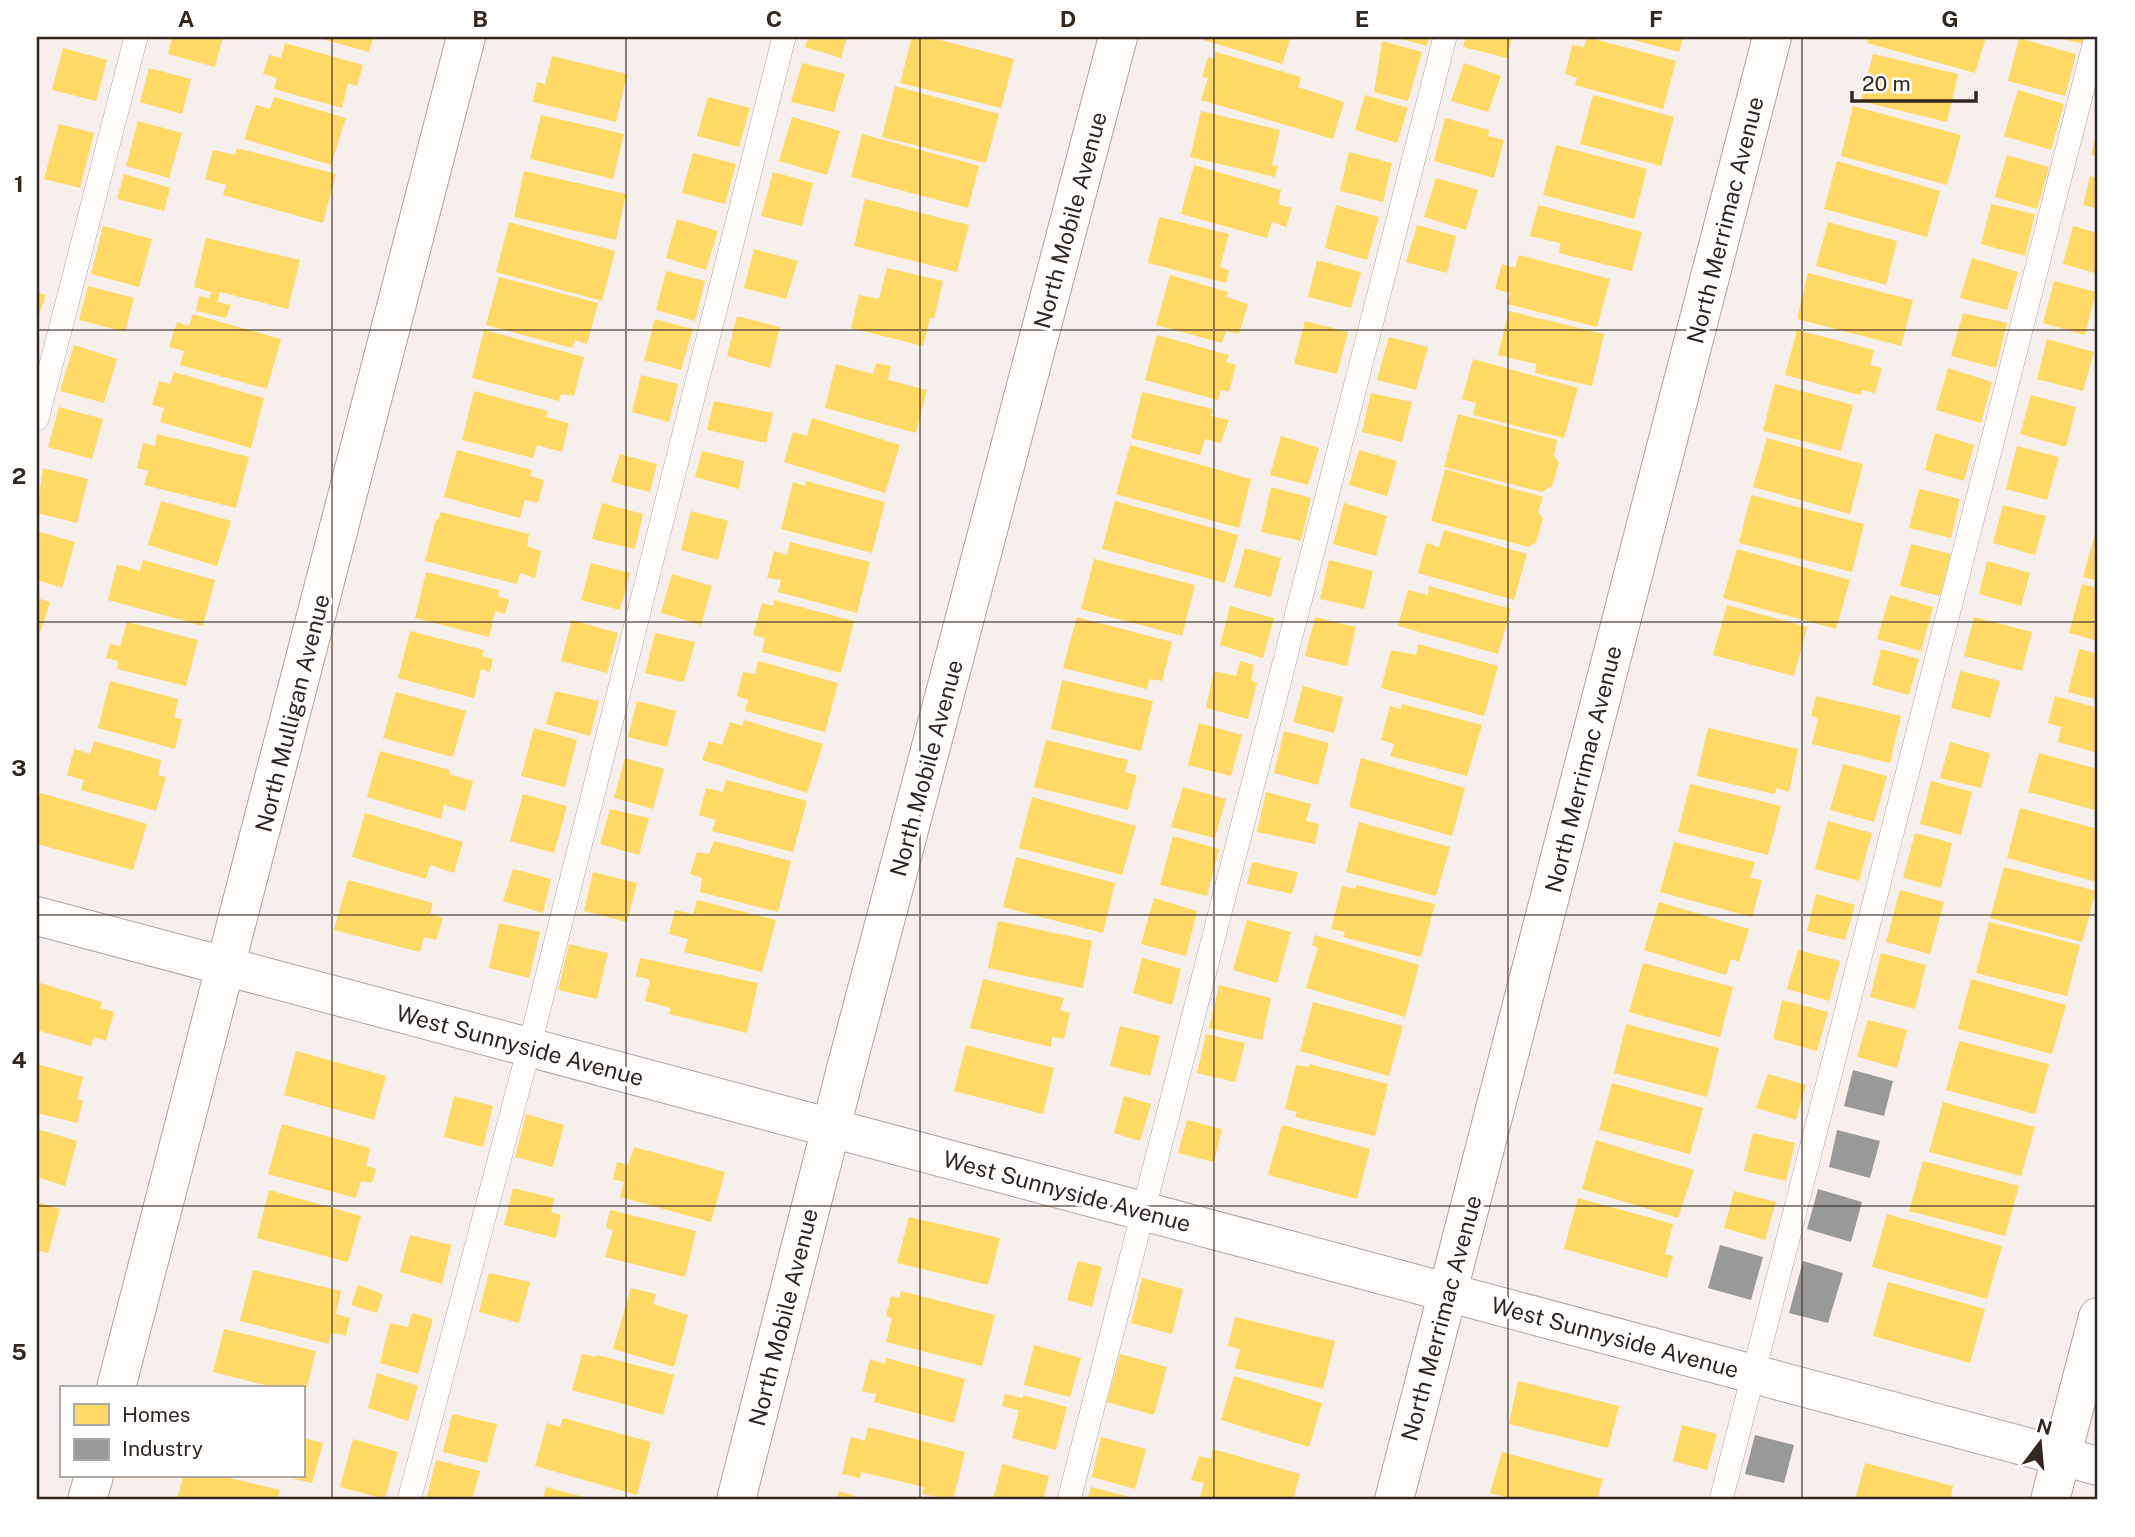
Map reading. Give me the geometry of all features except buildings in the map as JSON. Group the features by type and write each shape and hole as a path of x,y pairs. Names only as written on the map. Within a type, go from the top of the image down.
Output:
{"street":[{"name":"North Mulligan Avenue","path":"118,1386 466,37"},
{"name":"North Mobile Avenue","path":"736,1500 1118,37"},
{"name":"North Merrimac Avenue","path":"1394,1500 1772,37"},
{"name":"West Sunnyside Avenue","path":"37,916 2098,1466"},
{"path":"2050,1500 2098,1317"},
{"path":"88,1500 94,1478"}],"lane":[{"path":"37,419 136,37"},
{"path":"409,1500 529,1048 784,37"},
{"path":"1069,1500 1445,37"},
{"path":"1720,1500 2096,37"}]}
